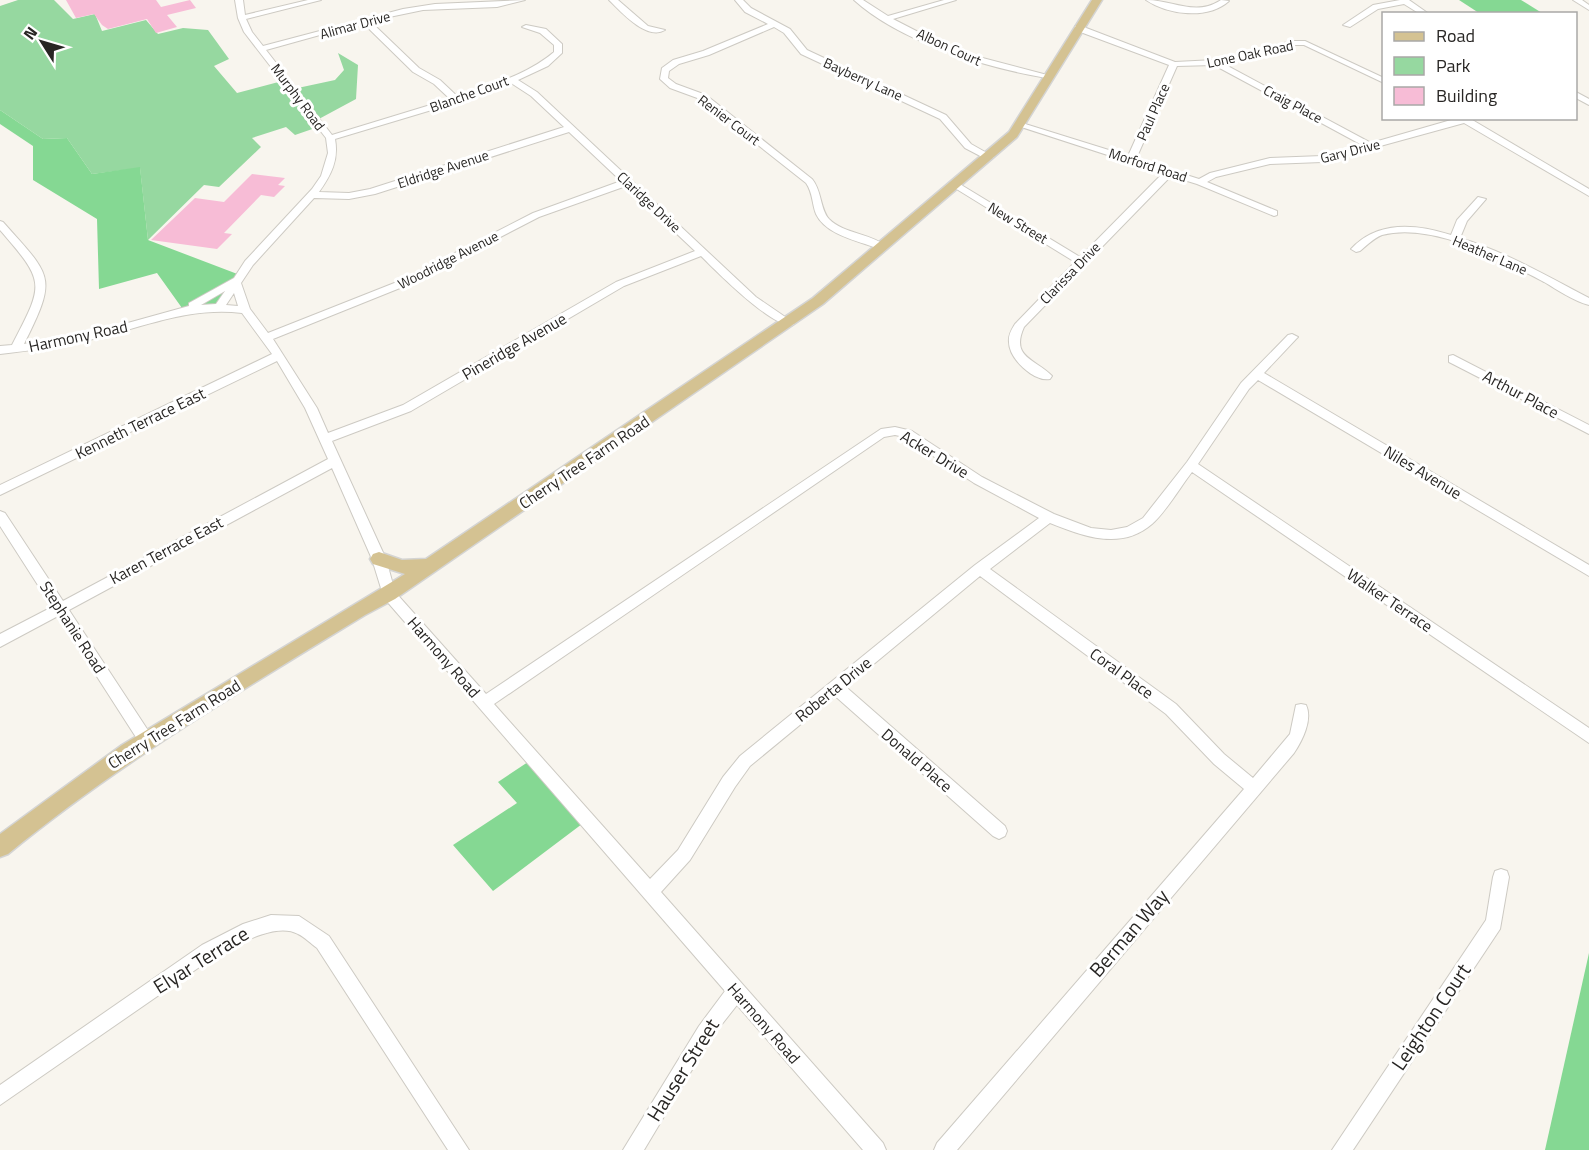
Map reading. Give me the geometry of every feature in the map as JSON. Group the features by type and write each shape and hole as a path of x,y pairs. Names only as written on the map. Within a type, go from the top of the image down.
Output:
{"main road":[{"name":"Cherry Tree Farm Road","path":"0,847 51,806 146,740 358,610 389,594 789,323 989,157 1019,125 1047,76 1097,0"},
{"path":"379,559 401,567 431,566"}],"street":[{"name":"Murphy Road","path":"220,306 235,281 312,195 330,166 333,153 330,138 261,49 242,18 239,0"},
{"path":"242,18 317,0"},
{"name":"Alimar Drive","path":"261,49 423,8 521,0"},
{"path":"613,0 646,28 661,30"},
{"name":"Bayberry Lane","path":"739,0 748,9 792,36 804,52 943,117 968,146 989,157"},
{"name":"Albon Court","path":"858,0 977,62 1047,76"},
{"path":"889,18 952,0"},
{"path":"1150,0 1190,11 1215,9 1225,1"},
{"path":"1578,0 1589,8"},
{"path":"1347,25 1379,5 1405,1 1423,12"},
{"path":"366,22 416,70 437,82 456,100"},
{"name":"Renier Court","path":"774,24 676,62 664,70 663,77 671,85 703,97 809,182 817,192 821,215 827,223 881,246"},
{"name":"Blanche Court","path":"330,138 456,100 549,63 558,52 558,44 543,31 526,27"},
{"name":"Lone Oak Road","path":"1078,28 1174,64 1215,63 1300,43 1382,81"},
{"name":"Craig Place","path":"1215,63 1370,146"},
{"name":"Paul Place","path":"1131,159 1174,64"},
{"name":"Claridge Drive","path":"510,79 534,94 752,299 789,323"},
{"name":"Gary Drive","path":"1200,182 1213,176 1270,161 1315,160 1461,120"},
{"path":"1466,120 1589,193"},
{"name":"Morford Road","path":"1019,125 1200,182 1274,213"},
{"name":"Eldridge Avenue","path":"312,195 343,196 372,192 571,128"},
{"name":"Clarissa Drive","path":"1046,376 1019,357 1014,345 1015,333 1080,261 1169,172"},
{"name":"Woodridge Avenue","path":"267,337 406,282 536,215 628,182"},
{"name":"New Street","path":"955,185 1080,261"},
{"path":"1455,239 1462,220 1480,199"},
{"path":"0,224 36,265 44,284 41,300 16,349"},
{"name":"Heather Lane","path":"1356,249 1364,239 1384,232 1419,231 1455,239 1495,254 1589,302"},
{"name":"Pineridge Avenue","path":"326,439 407,408 620,284 702,252"},
{"path":"188,308 235,281 245,310"},
{"name":"Harmony Road","path":"0,350 92,336 188,308 220,306 245,310 267,337 311,408 326,439 333,462 379,559 389,594 876,1150"},
{"name":"Acker Drive","path":"484,704 881,433 895,430 908,434 978,480 1049,517 1090,532 1111,534 1130,531 1148,521 1191,465 1245,386 1292,337"},
{"name":"Kenneth Terrace East","path":"0,490 279,355"},
{"name":"Arthur Place","path":"1453,359 1589,430"},
{"name":"Niles Avenue","path":"1257,374 1589,571"},
{"name":"Karen Terrace East","path":"0,641 333,462"},
{"name":"Walker Terrace","path":"1191,465 1589,736"},
{"name":"Stephanie Road","path":"0,516 146,740"},
{"name":"Roberta Drive","path":"650,891 684,855 729,782 745,761 980,569 1049,517"},
{"name":"Coral Place","path":"980,569 1171,709 1219,759 1254,788"},
{"name":"Donald Place","path":"836,688 999,831"},
{"name":"Berman Way","path":"944,1150 1293,742 1301,710"},
{"name":"Leighton Court","path":"1342,1150 1494,923 1501,877"},
{"name":"Elyar Terrace","path":"0,1096 208,951 249,930 285,922 305,928 323,942 459,1150"},
{"name":"Hauser Street","path":"633,1150 705,1032 736,991"}],"green space":[{"path":"18,0 54,0 73,19 95,14 102,31 146,20 158,34 183,28 208,30 229,59 214,66 237,93 286,80 293,89 335,80 344,70 338,53 358,65 356,99 317,120 321,126 295,135 286,127 252,138 261,147 219,187 204,185 148,240 140,168 92,174 67,138 43,139 0,110 0,6"},
{"path":"1459,0 1521,0 1540,12 1477,12"},
{"path":"0,110 43,139 67,138 92,174 140,167 148,240 240,275 222,304 182,308 157,273 99,289 97,219 33,180 33,146 0,124"},
{"path":"528,762 582,824 493,891 453,845 517,803 498,782"},
{"path":"1589,953 1589,1150 1545,1150"}],"building":[{"path":"66,0 156,0 161,7 190,0 196,8 167,15 177,27 156,33 147,19 108,29 94,14 76,18"},
{"path":"252,174 285,178 278,185 285,186 274,197 261,195 224,233 232,234 217,249 151,240 195,198 224,202"}]}
